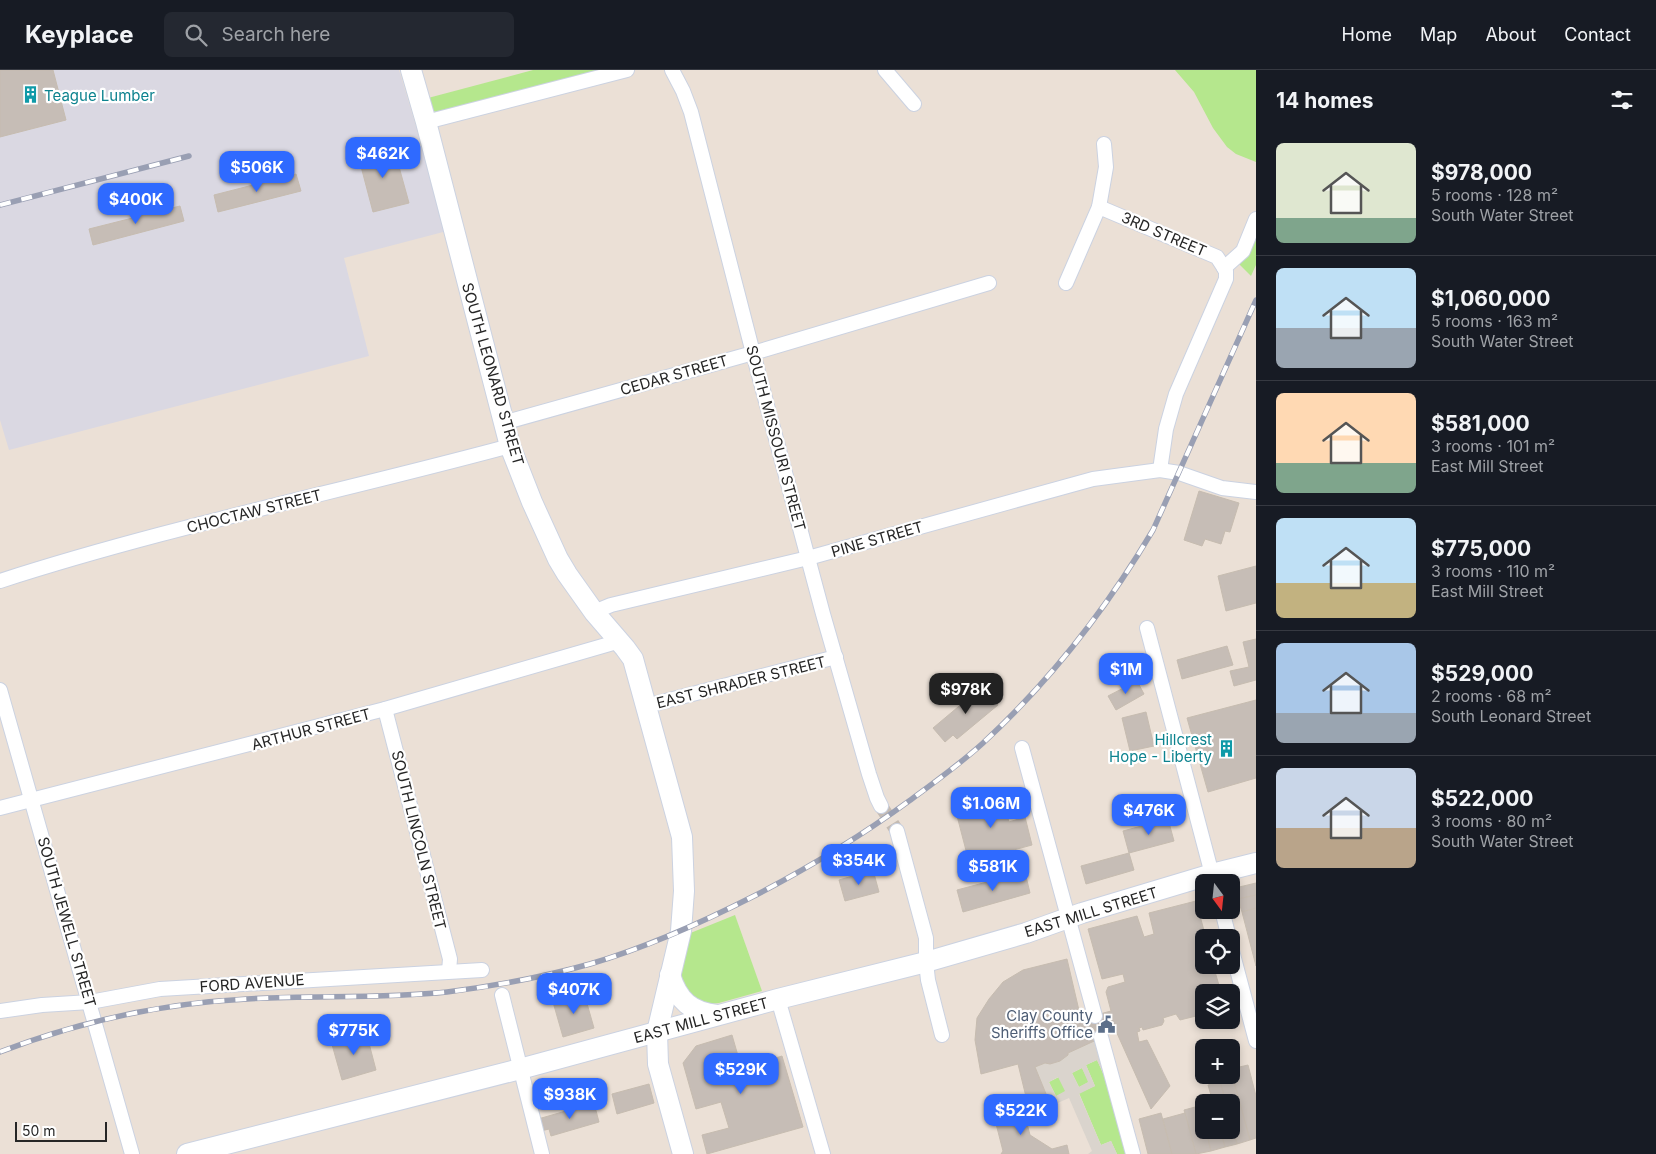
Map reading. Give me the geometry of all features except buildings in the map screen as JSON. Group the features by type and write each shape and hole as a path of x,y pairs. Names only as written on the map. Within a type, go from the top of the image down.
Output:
{"main road":[{"name":"SOUTH LEONARD STREET","path":"411,70 510,446 532,502 566,574 633,660 682,837 684,891 681,931 657,1032 658,1064 683,1154"},
{"name":"EAST MILL STREET","path":"1224,874 1256,863"},
{"name":"EAST MILL STREET","path":"187,1154 926,962 1026,933 1068,918 1195,883"},
{"path":"670,975 676,991 687,1004 702,1013 719,1015"}],"street":[{"path":"426,122 627,70"},
{"name":"SOUTH MISSOURI STREET","path":"672,70 691,112 808,558 869,774 881,806"},
{"path":"885,70 914,104"},
{"path":"1066,283 1099,207 1106,166 1104,144"},
{"name":"3RD STREET","path":"1099,207 1217,257 1224,268"},
{"path":"1160,470 1166,429 1176,394 1226,279 1224,268 1243,251 1256,219"},
{"name":"CEDAR STREET","path":"503,423 753,353 989,283"},
{"name":"CHOCTAW STREET","path":"0,582 165,533 510,446"},
{"name":"PINE STREET","path":"594,612 611,605 808,558 1093,479 1160,470 1179,473 1222,488 1256,492"},
{"path":"1146,628 1212,874"},
{"name":"ARTHUR STREET","path":"0,808 385,709 620,642"},
{"name":"EAST SHRADER STREET","path":"646,706 836,657"},
{"name":"SOUTH JEWELL STREET","path":"0,690 132,1154"},
{"name":"SOUTH LINCOLN STREET","path":"385,709 450,959 449,971"},
{"path":"1022,748 1095,1016"},
{"path":"896,831 926,938 928,980 942,1035"},
{"name":"FORD AVENUE","path":"0,1012 42,1005 90,1002 160,989 482,970"},
{"path":"1238,974 1256,1041"},
{"path":"502,995 542,1154"},
{"path":"778,999 823,1154"},
{"path":"1102,1038 1133,1154"}],"shaded area":[{"path":"0,70 399,70 447,231 344,258 369,356 9,450 0,420"},
{"path":"1096,1040 1107,1082 1097,1060 1086,1065 1095,1086 1079,1094 1101,1145 1111,1141 1117,1154 1088,1154 1092,1151 1069,1098 1051,1106 1035,1067 1045,1063 1050,1064 1060,1061 1068,1053","holes":["1082,1068 1088,1082 1079,1087 1072,1073","1058,1077 1065,1091 1056,1096 1049,1082"]}],"green space":[{"path":"533,70 606,70 437,113 432,110 428,98"},
{"path":"1175,70 1256,70 1256,162 1236,154 1227,147 1213,128 1194,92"},
{"path":"1256,227 1256,265 1251,276 1239,264"},
{"path":"735,915 762,991 719,1003 702,1005 690,998 678,972 688,934"},
{"path":"1097,1060 1107,1082 1126,1154 1117,1154 1111,1141 1101,1145 1079,1093 1095,1086 1086,1065"},
{"path":"1082,1068 1089,1082 1079,1087 1072,1073"},
{"path":"1059,1077 1066,1092 1056,1096 1049,1082"}],"tunnel":[{"path":"881,806 897,831"},
{"path":"1095,1016 1101,1037"}],"railway":[{"path":"0,205 189,156"},
{"path":"0,1052 90,1023 184,1005 247,999 447,992 555,973 633,950 716,915 796,873 854,839 938,780 983,743 1031,695 1097,615 1153,530 1256,300"}],"place":[{"name":"Teague Lumber","path":"30,95"},
{"name":"Hillcrest Hope - Liberty","path":"1226,748"},
{"name":"Clay County Sheriffs Office","path":"1107,1024"}]}
